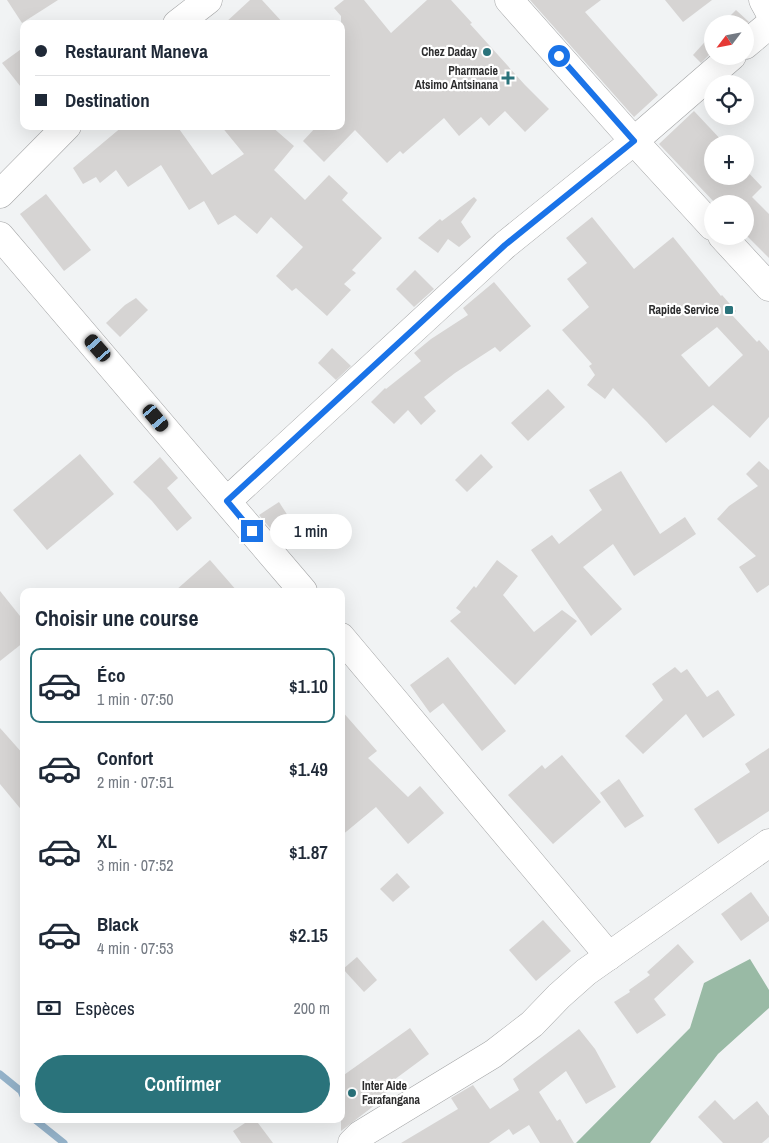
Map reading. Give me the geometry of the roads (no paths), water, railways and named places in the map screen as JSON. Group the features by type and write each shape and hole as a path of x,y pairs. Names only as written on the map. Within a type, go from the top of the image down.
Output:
{"street":[{"path":"183,20 208,0"},
{"path":"508,0 704,217"},
{"path":"763,0 769,10"},
{"path":"754,38 769,25"},
{"path":"227,501 505,245 634,141 722,65"},
{"path":"0,194 63,130"},
{"path":"0,236 300,588"},
{"path":"730,245 769,287"},
{"path":"345,642 609,956"},
{"path":"352,1143 360,1135 493,1054 532,1024 586,972 769,843"}],"waterway":[{"path":"0,1074 20,1090"},
{"path":"39,1123 64,1143"}],"place":[{"name":"Chez Daday","path":"487,52"},
{"name":"Pharmacie Atsimo Antsinana","path":"508,78"},
{"name":"Rapide Service","path":"729,310"},
{"name":"Inter Aide Farafangana","path":"352,1093"}]}
